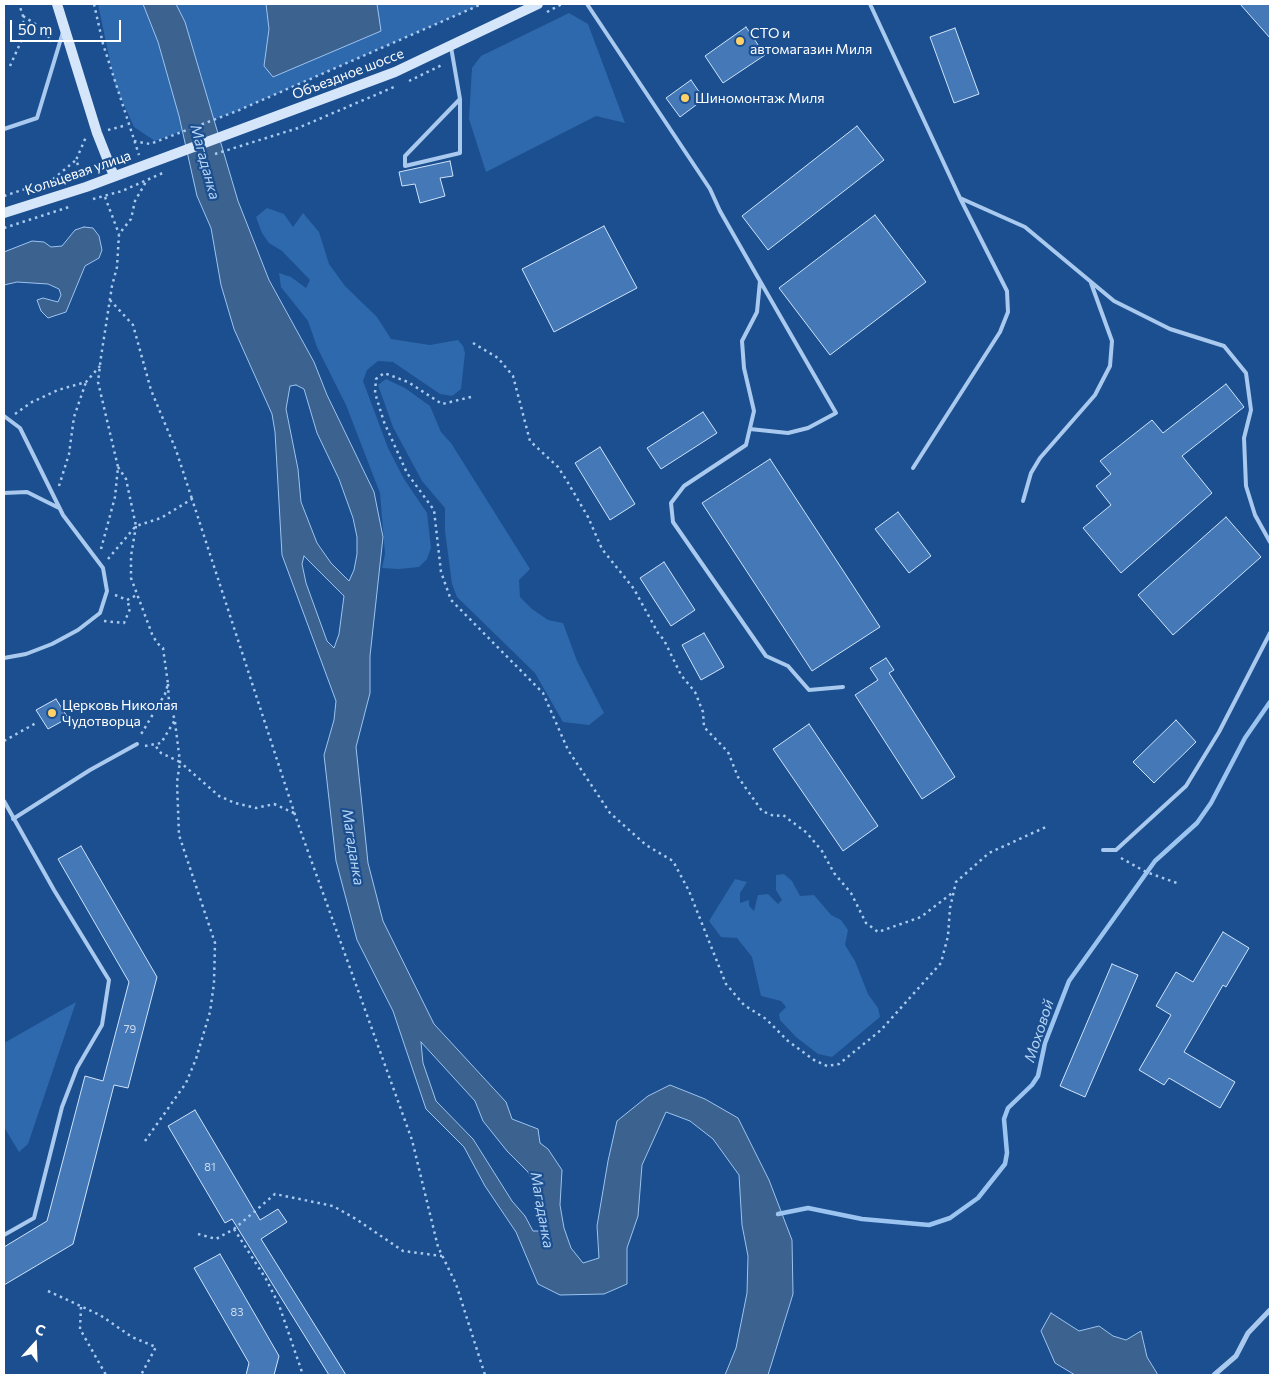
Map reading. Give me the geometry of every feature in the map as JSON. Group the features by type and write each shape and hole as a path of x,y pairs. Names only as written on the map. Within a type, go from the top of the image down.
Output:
{"street":[{"path":"57,4 97,133 114,176"},
{"name":"Объездное шоссе","path":"162,158 395,72 538,4"},
{"name":"Кольцевая улица","path":"4,213 162,158"},
{"path":"1214,1375 1236,1356 1248,1333 1270,1310"}],"lane":[{"path":"587,4 710,188 720,211 836,413 808,428 788,433 750,428"},
{"path":"870,4 960,198 1007,291 1008,312 1000,332 912,468"},
{"path":"4,129 37,118 64,28"},
{"path":"450,47 460,100 460,153 405,166 405,156 460,100"},
{"path":"960,198 1025,227 1114,301 1170,329 1224,346 1246,373 1250,410 1244,438 1246,486 1255,515 1270,542"},
{"path":"760,281 757,312 742,341 744,368 754,411 746,445 684,486 671,503 673,522 766,656 788,666 809,690 843,687"},
{"path":"1023,501 1031,473 1040,458 1095,395 1110,366 1112,341 1090,281"},
{"path":"4,658 26,654 52,644 78,630 100,613 107,591 103,568 60,508 20,428 6,417"},
{"path":"4,493 27,492 60,508"},
{"path":"1103,850 1116,850 1186,786 1219,732 1270,633"},
{"path":"13,819 90,770 138,744"},
{"path":"4,801 109,980 102,1025 77,1068 62,1107 34,1218 4,1235"}],"path":[{"path":"10,66 23,37 23,16 19,4"},
{"path":"94,4 102,44 134,141 150,144 237,111 482,4"},
{"path":"4,196 52,180 76,160"},
{"path":"92,199 147,180 135,201 131,220 119,234"},
{"path":"99,556 115,497 118,467 98,382 110,299 118,267 119,234 105,196"},
{"path":"4,228 73,206"},
{"path":"110,299 133,325 151,390 176,450 295,814 412,1140 438,1247 456,1284 485,1375"},
{"path":"473,343 498,358 512,376 530,441 558,467 567,481 588,517 602,549 634,589 658,633 664,640 681,674 695,692 703,712 704,727 728,752 733,769 762,811 774,816 783,815 806,833 822,851 834,873 851,893 866,923 878,932 921,917 954,892"},
{"path":"55,499 69,454 74,417 86,382 102,364"},
{"path":"471,397 442,404 408,382 384,373 376,379 375,394 384,422 407,473 434,510 441,572 451,600 543,693 568,750 610,814 646,845 673,861 689,891 726,984 744,1005 766,1019 788,1041 814,1060 827,1066 839,1064 881,1030 941,962 948,936 950,908 956,882 990,853 1048,826"},
{"path":"6,417 58,390 86,382"},
{"path":"118,467 126,479 136,526 131,578 152,634 157,643 163,648 169,704 175,720 180,762 177,798 179,835 215,943 214,983 210,1012 196,1059 186,1083 145,1141"},
{"path":"103,568 117,546 136,526 161,518 192,500"},
{"path":"100,613 104,621 124,623 130,609 127,600 107,591"},
{"path":"127,600 137,595"},
{"path":"168,684 165,694 138,744 160,743 175,720"},
{"path":"4,741 36,723"},
{"path":"154,744 161,753 180,762 218,796 235,804 256,808 274,804 295,814"},
{"path":"1103,850 1146,872 1176,883"},
{"path":"198,1234 216,1239 234,1229 274,1194 332,1206 356,1219 403,1251 442,1256"},
{"path":"234,1229 266,1279 278,1305 303,1375"},
{"path":"48,1291 100,1315 132,1337 156,1347 141,1375"},
{"path":"81,1306 80,1329 106,1375"}],"shaded area":[{"path":"98,4 482,4 237,111 155,141 134,127 115,85"},
{"path":"569,13 588,24 625,123 596,116 486,172 469,119 472,68 481,56"},
{"path":"267,208 284,214 293,227 303,213 319,232 329,264 345,286 377,317 391,339 430,345 458,340 463,346 465,353 461,389 452,396 440,394 393,362 378,361 367,370 363,381 388,448 404,479 427,513 431,548 427,559 419,567 382,568 385,554 380,493 346,405 317,347 308,321 281,287 279,273 291,277 306,288 310,280 282,251 269,243 262,233 256,217"},
{"path":"386,379 405,388 430,406 441,432 451,443 530,569 519,580 520,597 532,609 548,620 563,623 577,661 604,713 589,725 563,722 535,673 457,597 452,584 445,531 445,508 422,481 393,427 378,385"},
{"path":"784,874 792,881 800,896 814,895 831,915 841,920 848,930 845,945 855,961 868,994 878,1008 880,1017 832,1057 818,1054 796,1037 780,1020 779,1014 786,1007 781,1001 761,996 752,957 737,938 721,937 709,921 735,879 747,882 740,893 740,903 749,900 749,906 754,911 758,895 768,894 778,904 782,900 776,890 776,875"},
{"path":"76,1002 28,1144 19,1152 4,1127 4,1043"}],"water":[{"name":"Магаданка","path":"143,4 176,4 185,22 238,201 269,280 314,362 327,395 374,492 383,537 370,656 370,693 356,747 368,863 383,921 434,1024 506,1102 512,1119 538,1129 540,1143 548,1149 562,1170 560,1205 564,1228 571,1248 583,1263 599,1258 597,1226 617,1121 648,1096 670,1085 705,1099 738,1118 769,1180 792,1240 793,1294 768,1375 725,1375 736,1348 747,1293 748,1256 742,1225 739,1175 713,1139 690,1121 666,1112 642,1165 638,1216 627,1248 627,1284 604,1294 560,1295 538,1284 516,1232 485,1186 464,1147 426,1109 393,1011 357,940 336,861 324,755 334,720 336,701 282,555 275,432 272,414 234,329 221,285 211,228 197,196 179,116 158,42","holes":["296,385 304,389 317,433 339,479 353,518 357,537 357,554 354,570 349,581 331,563 317,543 301,502 298,469 286,409 290,386","304,556 344,596 339,634 334,648 327,641 306,583 302,564","421,1042 475,1101 483,1121 507,1151 528,1172 537,1189 541,1231 533,1231 473,1139 436,1101 423,1063"]},
{"path":"266,4 377,4 381,31 273,77 264,66 269,29"},
{"path":"84,227 93,228 99,236 102,250 99,258 85,266 66,312 48,318 41,311 37,300 43,298 58,302 61,295 59,289 48,284 17,282 4,285 4,252 32,241 44,242 51,247 62,246 75,230"},
{"path":"1051,1313 1079,1331 1099,1326 1113,1336 1126,1340 1141,1331 1147,1357 1158,1375 1075,1375 1055,1363 1041,1331"}],"building":[{"path":"1240,4 1270,4 1270,38"},
{"name":"СТО и автомагазин Миля","path":"746,27 765,55 723,83 705,56"},
{"path":"955,28 979,94 954,103 930,37"},
{"name":"Шиномонтаж Миля","path":"691,80 704,99 680,117 666,98"},
{"path":"857,126 884,160 768,250 742,216"},
{"path":"450,161 453,176 440,178 445,196 420,203 415,184 402,186 399,172"},
{"path":"875,215 926,282 830,355 779,288"},
{"path":"604,226 637,288 554,332 522,269"},
{"path":"1226,384 1244,407 1182,456 1212,493 1121,573 1083,528 1111,505 1096,486 1111,474 1100,461 1152,420 1163,433"},
{"path":"703,412 717,433 661,469 647,448"},
{"path":"600,447 635,504 610,520 575,463"},
{"path":"770,459 880,627 812,671 702,503"},
{"path":"898,512 931,556 909,573 875,529"},
{"path":"1226,517 1261,557 1173,635 1138,595"},
{"path":"664,562 695,610 671,626 640,578"},
{"path":"704,633 724,667 701,680 682,645"},
{"path":"886,658 894,670 889,673 955,777 922,799 855,695 878,680 870,668"},
{"name":"Церковь Николая Чудотворца","path":"56,699 68,718 48,729 36,710"},
{"path":"1176,720 1196,742 1154,783 1133,762"},
{"path":"809,724 878,826 843,851 773,749"},
{"path":"81,846 157,977 128,1088 114,1085 73,1244 4,1285 4,1247 47,1221 85,1076 103,1081 129,982 58,859"},
{"path":"1223,932 1249,948 1226,987 1223,985 1184,1052 1235,1082 1220,1108 1169,1078 1164,1085 1139,1070 1171,1015 1156,1006 1176,972 1193,982"},
{"path":"1112,964 1138,975 1085,1097 1060,1086"},
{"path":"195,1110 260,1220 278,1209 287,1222 261,1239 346,1375 329,1375 232,1219 225,1223 168,1126"},
{"path":"220,1254 279,1356 274,1375 246,1375 249,1363 194,1268"}],"waterway":[{"name":"Моховой","path":"778,1214 808,1208 862,1219 929,1225 950,1218 978,1198 1005,1164 1007,1153 1004,1119 1008,1108 1032,1085 1038,1076 1045,1043 1069,981 1155,861 1197,823 1211,803 1245,738 1270,702"}],"place":[{"name":"СТО и автомагазин Миля","path":"740,41"},
{"name":"Шиномонтаж Миля","path":"685,98"},
{"name":"Церковь Николая Чудотворца","path":"52,713"}]}
